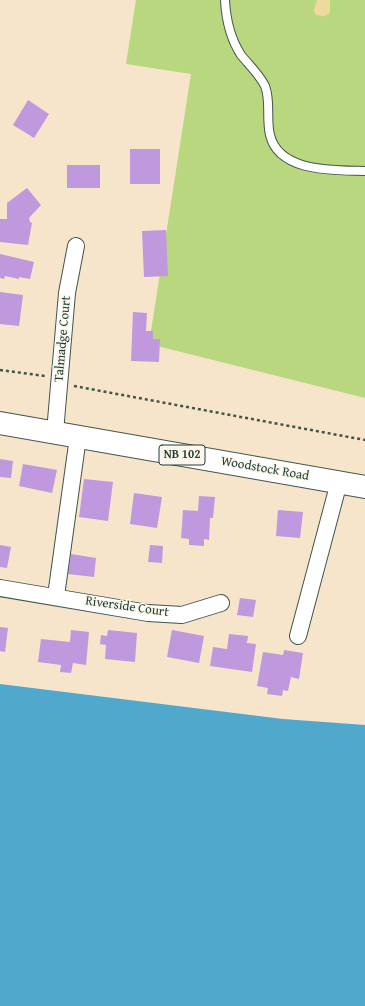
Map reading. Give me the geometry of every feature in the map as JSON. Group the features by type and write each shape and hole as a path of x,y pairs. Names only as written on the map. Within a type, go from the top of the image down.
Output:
{"main road":[{"name":"Woodstock Road","path":"0,423 365,487"}],"street":[{"name":"Talmadge Court","path":"55,432 67,293 76,246"},
{"path":"56,596 78,437"},
{"path":"298,636 339,482"},
{"name":"Riverside Court","path":"0,588 56,596 148,613 182,615 221,603"}],"lane":[{"path":"225,0 228,26 233,41 265,87 268,96 270,134 278,149 292,161 315,169 365,171"}],"path":[{"path":"0,370 60,378 74,387 365,440"}],"green space":[{"path":"136,0 365,0 365,398 149,344 191,74 126,64"}],"sand":[{"path":"317,0 330,0 330,13 323,16 315,14 314,9"}],"water":[{"path":"0,684 283,719 365,725 365,1006 0,1006"}],"building":[{"path":"28,100 49,114 34,138 13,125"},
{"path":"130,149 160,149 160,184 130,184"},
{"path":"67,165 100,165 100,188 67,188"},
{"path":"27,188 41,205 29,218 30,222 32,223 28,245 0,242 0,219 7,219 7,203"},
{"path":"166,230 168,276 144,277 142,231"},
{"path":"0,254 34,262 30,279 19,277 19,279 5,276 4,279 0,278"},
{"path":"0,292 23,295 19,326 0,324"},
{"path":"133,312 147,313 146,331 153,331 153,339 160,339 159,362 131,361"},
{"path":"0,459 13,461 11,478 0,477"},
{"path":"23,464 57,470 52,493 19,486"},
{"path":"84,479 113,482 108,521 79,517"},
{"path":"134,493 162,497 157,528 130,524"},
{"path":"199,496 215,497 213,518 210,518 209,540 204,539 204,546 189,545 189,539 181,538 183,510 198,511"},
{"path":"278,510 303,512 300,538 276,536"},
{"path":"0,545 11,547 7,568 0,567"},
{"path":"150,545 163,546 162,563 148,562"},
{"path":"71,554 96,558 94,577 68,574"},
{"path":"240,598 256,600 253,617 237,615"},
{"path":"0,627 8,628 5,652 0,651"},
{"path":"71,630 89,632 86,665 73,663 71,673 60,672 61,665 38,662 41,639 70,642"},
{"path":"108,630 137,633 135,662 105,659 106,645 100,644 101,635 107,636"},
{"path":"172,630 204,636 199,663 167,657"},
{"path":"229,634 248,636 247,643 256,644 252,672 210,666 213,647 227,649"},
{"path":"284,650 303,653 299,679 291,677 288,691 283,690 282,696 267,694 268,688 257,686 263,652 283,655"}]}
